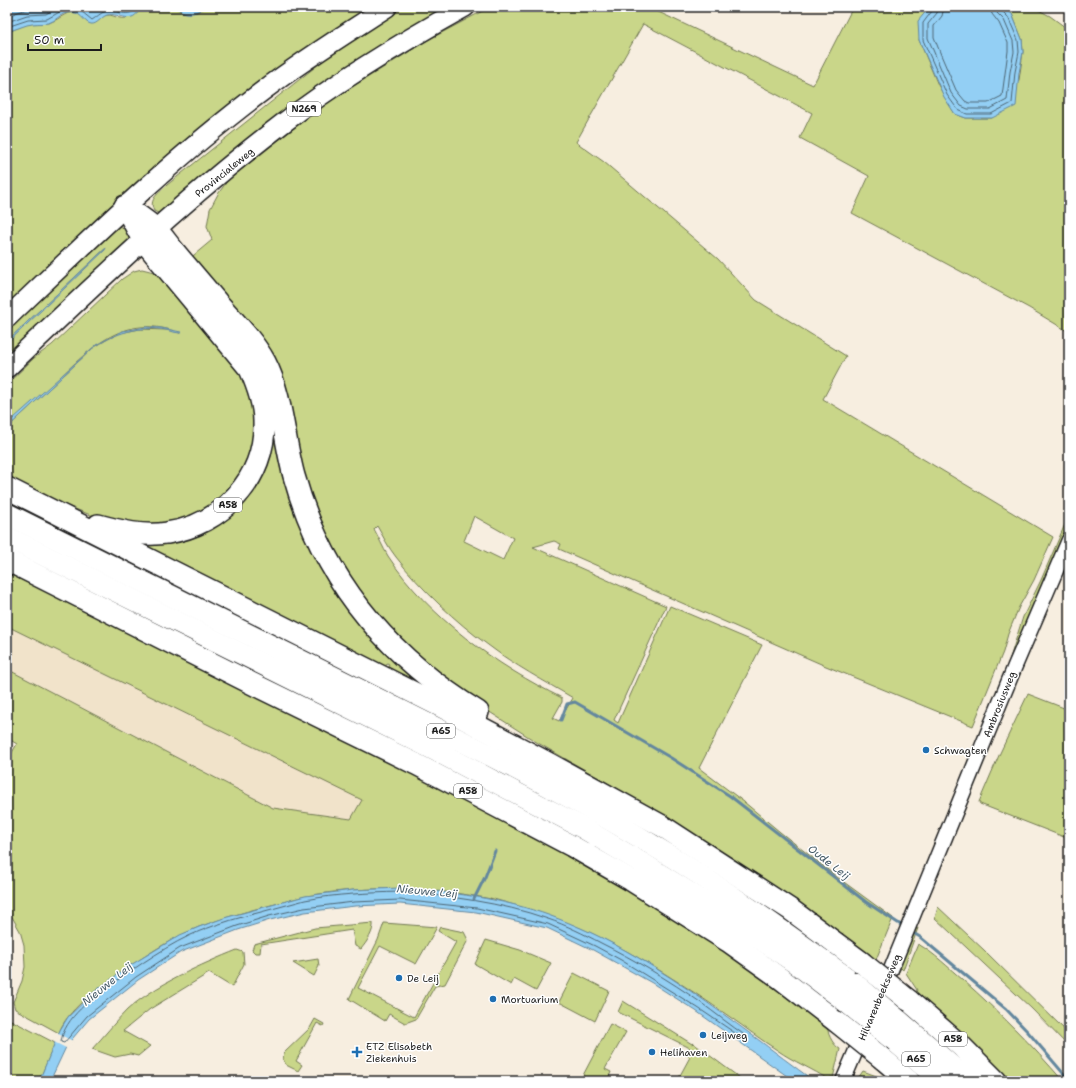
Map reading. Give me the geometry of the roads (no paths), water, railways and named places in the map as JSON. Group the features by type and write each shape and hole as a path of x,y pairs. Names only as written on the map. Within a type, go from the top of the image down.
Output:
{"highway":[{"path":"7,318 125,206 220,125 304,61 387,7"},
{"name":"Provincialeweg","path":"7,368 149,234 202,188 288,120 374,60 409,38 465,7"},
{"name":"A58","path":"125,206 149,234 249,339 265,362 278,401 290,462 298,490 314,531 331,565 351,596 379,632 399,653 422,673 457,699 520,738 548,763"},
{"name":"A58","path":"63,516 121,531 152,534 182,530 211,518 230,504 242,490 253,473 260,455 264,437 264,421 258,387 250,369 149,234"},
{"name":"A58","path":"7,488 421,696 548,763 669,830 768,895 861,962 962,1047 996,1081"},
{"name":"A65","path":"7,514 434,727 591,809 650,844 738,900 795,939 854,983 941,1081"},
{"name":"A65","path":"7,537 425,745 583,828 728,917 794,962 845,1002 894,1029 969,1081"},
{"name":"A58","path":"7,560 416,764 572,846 631,880 728,941 780,978 909,1081"}],"street":[{"name":"Ambrosiusweg","path":"911,918 1015,666 1069,540"},
{"name":"Hilvarenbeekseweg","path":"843,1081 894,964 903,936 911,918"}],"water":[{"path":"7,7 141,7 134,16 130,18 107,15 91,24 76,13 67,13 48,23 30,24 7,32"},
{"path":"175,7 205,7 197,12 187,13"},
{"path":"933,7 1004,7 1012,14 1022,39 1023,52 1019,73 1016,106 992,118 966,118 955,114 944,97 919,40 918,21 928,9"},
{"path":"106,248 105,250 7,343 7,341"},
{"path":"146,327 161,328 181,333 166,330 147,329 118,334 110,338 93,348 7,428 7,425 14,418 96,345 123,331"},
{"name":"Nieuwe Leij","path":"399,888 457,894 495,900 533,910 586,930 621,948 688,989 814,1081 794,1081 696,1011 652,983 593,950 547,928 476,912 400,904 355,906 305,912 270,920 238,930 181,952 138,980 89,1019 67,1045 50,1081 39,1081 60,1030 68,1017 94,992 129,966 180,935 224,918 305,896 353,890"}],"waterway":[{"name":"Oude Leij","path":"561,720 567,704 575,702 671,758 730,796 866,902 904,927"},
{"name":"Oude Leij","path":"474,899 485,877 495,851"},
{"name":"Oude Leij","path":"910,931 920,937 1006,1009 1069,1080"}],"place":[{"name":"Schwagten","path":"926,750"},
{"name":"De Leij","path":"399,978"},
{"name":"Mortuarium","path":"493,999"},
{"name":"Leijweg","path":"703,1035"},
{"name":"ETZ Elisabeth Ziekenhuis","path":"357,1052"},
{"name":"Helihaven","path":"652,1052"}]}
